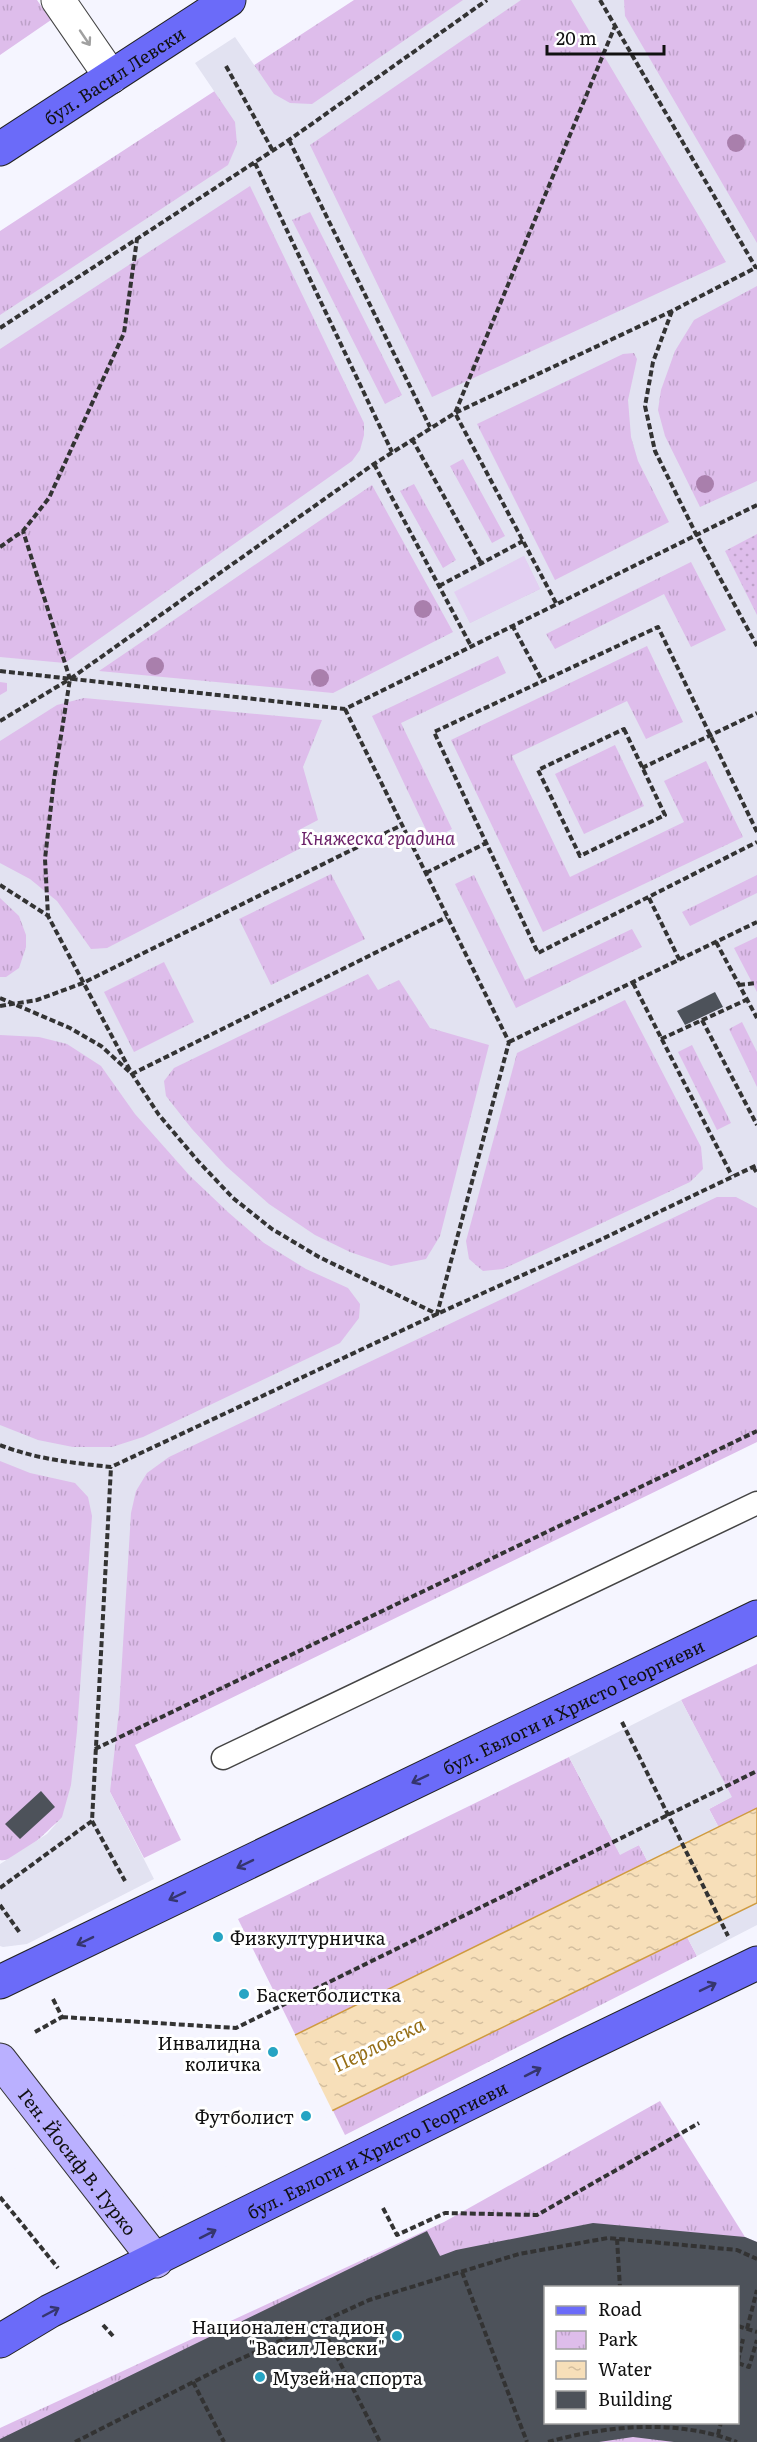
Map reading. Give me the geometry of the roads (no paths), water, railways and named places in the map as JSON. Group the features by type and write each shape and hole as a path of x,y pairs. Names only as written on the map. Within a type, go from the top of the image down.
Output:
{"main road":[{"name":"бул. Васил Левски","path":"0,148 229,0"},
{"name":"бул. Евлоги и Христо Георгиеви","path":"0,1982 757,1617"},
{"name":"бул. Евлоги и Христо Георгиеви","path":"0,2341 50,2312 146,2249 561,2058 757,1963"}],"street":[{"path":"58,0 111,77"},
{"name":"Ген. Йосиф В. Гурко","path":"0,2060 146,2249"}],"lane":[{"path":"224,1758 757,1503"}],"water":[{"name":"Перловска","path":"757,1808 757,1903 0,2273 0,2180"}],"place":[{"name":"Физкултурничка","path":"218,1937"},
{"name":"Баскетболистка","path":"244,1994"},
{"name":"Инвалидна количка","path":"273,2052"},
{"name":"Футболист","path":"306,2116"},
{"name":"Национален стадион \"Васил Левски\"","path":"397,2336"},
{"name":"Музей на спорта","path":"260,2377"}],"park label":[{"name":"Княжеска градина","path":"378,837"}]}
